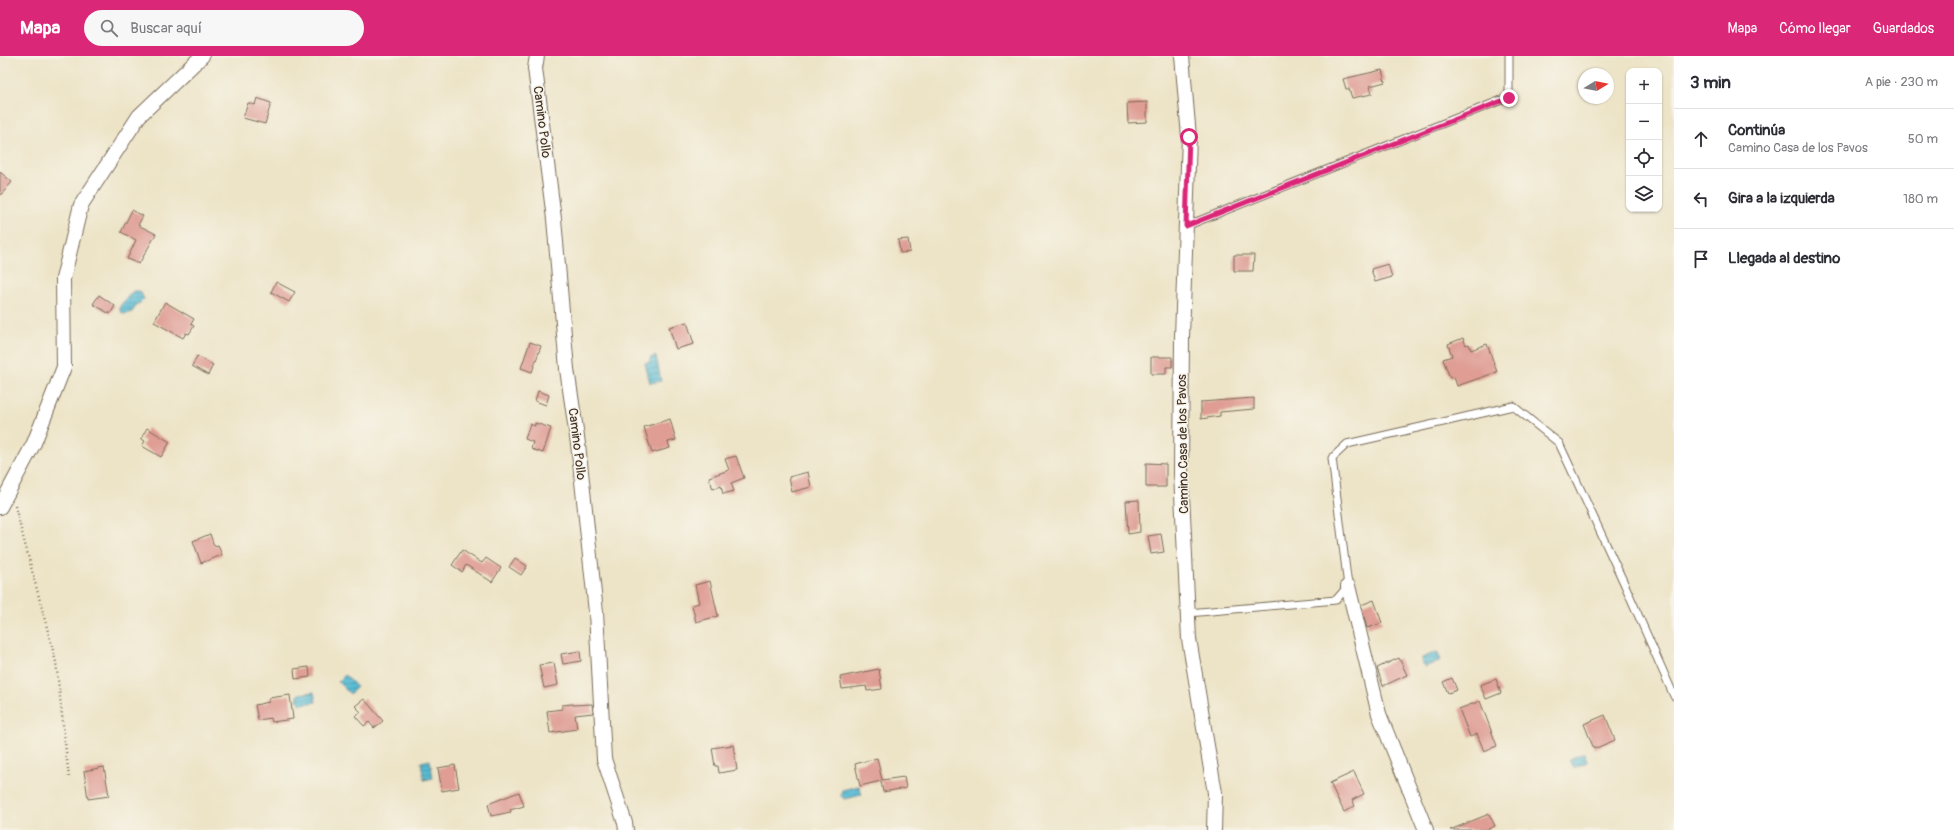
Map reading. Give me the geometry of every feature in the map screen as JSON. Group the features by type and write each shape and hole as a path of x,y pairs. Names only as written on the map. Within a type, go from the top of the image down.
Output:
{"street":[{"path":"0,507 34,443 64,367 62,279 81,205 139,116 202,56"},
{"name":"Camino Pollo","path":"537,56 535,68 554,219 567,369 578,444 596,612 604,759 626,830"},
{"name":"Camino Casa de los Pavos","path":"1182,56 1189,137 1182,337 1181,473 1189,639 1215,793 1214,830"},
{"path":"1348,586 1379,714 1426,830"}],"lane":[{"path":"1186,226 1509,98 1509,56"},
{"path":"1188,613 1336,600 1348,586 1332,458 1347,444 1513,406 1559,443 1624,582 1674,696"}],"path":[{"path":"10,488 56,662 69,778"}],"water":[{"path":"133,291 140,291 144,299 137,304 132,312 124,314 120,311 120,306"},
{"path":"656,356 661,381 650,383 645,363 651,362 650,358"},
{"path":"1437,652 1441,660 1425,667 1422,664 1422,658"},
{"path":"345,675 357,687 350,694 338,682"},
{"path":"314,692 316,702 301,704 297,700 299,694"},
{"path":"1584,753 1587,762 1573,768 1569,759"},
{"path":"430,760 433,778 424,780 421,762"},
{"path":"859,786 862,795 844,799 841,796 842,790"}],"building":[{"path":"1382,70 1385,82 1370,86 1372,94 1352,98 1349,89 1346,89 1343,79"},
{"path":"257,98 271,103 265,124 243,118 248,103 255,105"},
{"path":"1147,102 1147,122 1128,123 1127,103"},
{"path":"0,172 12,182 0,196"},
{"path":"132,210 143,216 138,225 156,234 139,264 127,259 136,240 121,232"},
{"path":"908,239 910,252 900,253 898,240"},
{"path":"1234,255 1254,255 1253,271 1234,271"},
{"path":"1388,264 1392,277 1375,282 1371,269"},
{"path":"276,282 295,292 289,302 271,292"},
{"path":"99,295 115,306 110,314 93,304"},
{"path":"165,302 194,319 191,324 194,326 189,334 186,333 183,338 154,322"},
{"path":"687,322 694,344 676,349 669,327"},
{"path":"1463,338 1466,345 1469,344 1471,350 1487,344 1497,372 1457,386 1454,377 1450,378 1443,359 1452,356 1448,344"},
{"path":"530,342 541,346 532,372 521,368"},
{"path":"197,356 213,365 208,375 192,366"},
{"path":"1151,357 1172,357 1172,367 1166,367 1166,374 1151,374"},
{"path":"538,391 549,395 546,405 535,401"},
{"path":"1254,398 1254,409 1220,412 1220,416 1201,419 1201,402"},
{"path":"670,419 676,440 668,442 670,448 652,453 644,427"},
{"path":"535,423 551,428 543,453 531,449 533,442 525,439 530,424 535,426"},
{"path":"147,428 170,442 161,457 142,446 145,441 141,439"},
{"path":"736,456 744,478 731,483 734,491 723,494 721,486 713,489 709,477 729,470 725,459"},
{"path":"1146,463 1166,464 1166,487 1146,487"},
{"path":"808,472 811,487 792,492 789,477"},
{"path":"1139,500 1140,532 1128,534 1126,501"},
{"path":"210,534 214,546 218,545 222,555 201,563 193,541"},
{"path":"1161,534 1164,552 1151,554 1148,536"},
{"path":"462,550 482,563 486,558 501,568 492,582 466,565 462,572 452,565"},
{"path":"515,558 527,566 521,575 509,567"},
{"path":"710,581 718,616 696,622 692,605 699,603 695,585"},
{"path":"1374,600 1382,623 1367,628 1361,605"},
{"path":"580,651 581,661 563,664 561,654"},
{"path":"1399,658 1407,675 1383,686 1377,668"},
{"path":"554,663 558,685 544,688 539,665"},
{"path":"309,667 310,677 295,679 294,669"},
{"path":"879,669 882,689 867,691 866,686 842,689 840,677"},
{"path":"1452,678 1457,690 1448,693 1443,682"},
{"path":"1496,679 1501,693 1486,699 1480,685"},
{"path":"290,695 293,719 272,722 271,718 258,720 255,705 269,702 269,698"},
{"path":"364,699 383,721 374,728 369,722 364,726 355,716 361,712 355,706"},
{"path":"1480,701 1497,746 1484,751 1477,734 1470,737 1459,709"},
{"path":"592,704 593,713 575,715 577,729 550,733 547,711 562,709 562,705"},
{"path":"1605,715 1615,740 1594,749 1584,724"},
{"path":"733,745 737,770 719,773 718,766 715,766 712,748"},
{"path":"877,758 882,780 904,777 906,788 883,792 881,781 860,786 855,764"},
{"path":"455,765 459,788 442,791 438,768"},
{"path":"104,767 109,796 88,799 84,771"},
{"path":"1354,772 1364,794 1352,800 1355,806 1344,812 1330,783"},
{"path":"519,792 524,806 510,810 511,812 491,816 488,804"},
{"path":"1489,814 1495,826 1486,830 1450,830"}],"route":[{"path":"1189,137 1186,226 1509,98"}]}
